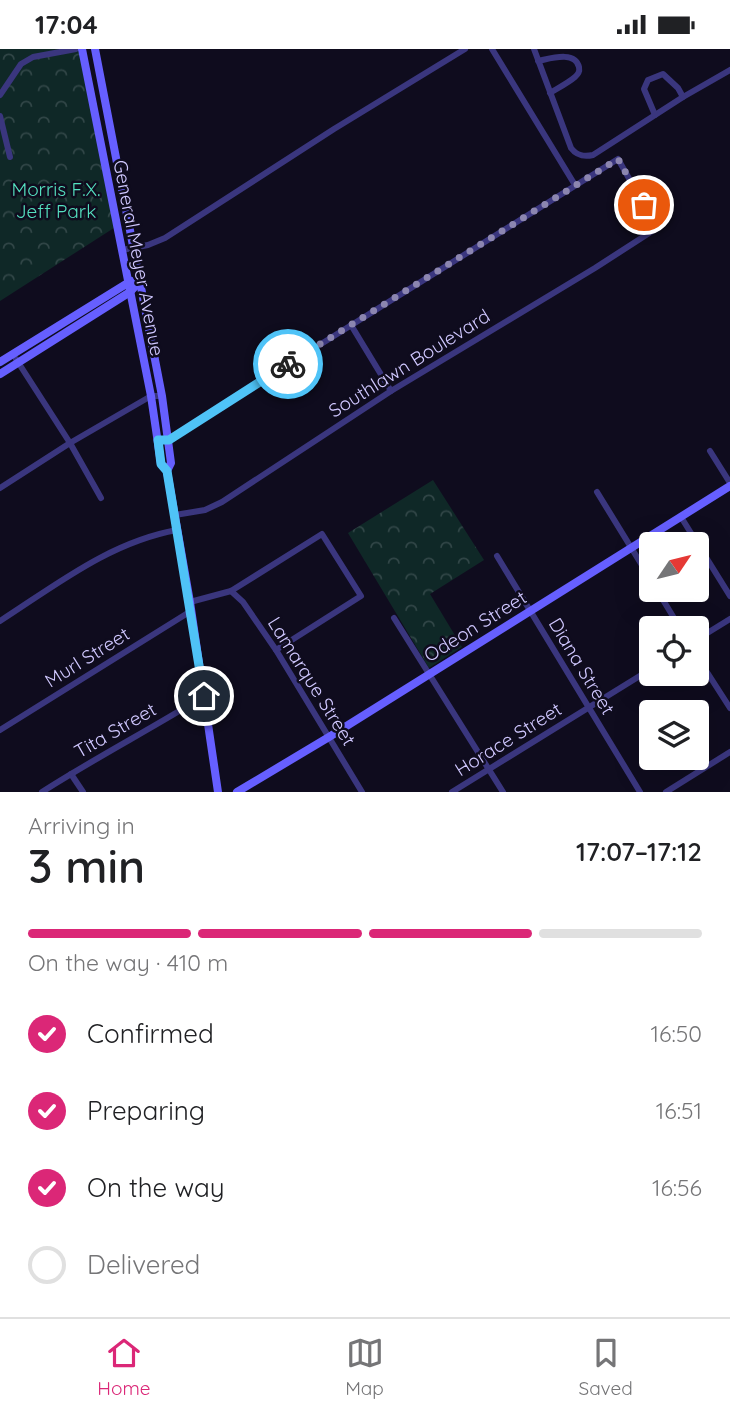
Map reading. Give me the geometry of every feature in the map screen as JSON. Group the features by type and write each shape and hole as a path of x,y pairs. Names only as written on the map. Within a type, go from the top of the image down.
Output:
{"main road":[{"name":"General Meyer Avenue","path":"82,49 151,396 161,464 167,471 191,607 218,792"},
{"name":"General Meyer Avenue","path":"95,49 162,396 171,463 167,471"},
{"path":"0,362 128,282 141,280"},
{"path":"0,374 130,292 141,280"},
{"name":"Odeon Street","path":"237,792 632,549 730,484"}],"street":[{"path":"0,95 21,64 33,57 76,49"},
{"path":"122,250 134,249 165,238 334,129 465,49"},
{"path":"158,440 169,440 575,185 492,49"},
{"path":"534,49 571,148 576,154 586,157 730,70"},
{"path":"538,61 571,57 578,64 577,76 550,93"},
{"path":"655,115 644,89 648,80 663,74 678,88 683,97"},
{"path":"0,116 10,157"},
{"name":"Southlawn Boulevard","path":"174,515 211,507 391,391 657,228 618,159 575,185"},
{"path":"351,325 391,391"},
{"path":"13,354 70,443 101,498"},
{"path":"0,488 151,396 162,396"},
{"path":"710,451 730,484"},
{"path":"597,492 639,560"},
{"path":"681,517 730,596"},
{"path":"0,621 98,558 149,535 177,530"},
{"name":"Murl Street","path":"0,730 191,607 231,591 322,534 361,596 276,650"},
{"name":"Diana Street","path":"497,557 640,792"},
{"name":"Lamarque Street","path":"231,591 243,602 276,650 362,792"},
{"path":"394,618 503,792"},
{"path":"709,633 730,619"},
{"path":"709,675 730,708"},
{"name":"Horace Street","path":"452,792 639,676"},
{"name":"Tita Street","path":"42,792 204,696"},
{"path":"666,792 730,752"},
{"path":"71,774 83,792"}],"green space":[{"name":"Morris F.X. Jeff Park","path":"0,49 79,49 117,226 0,301"},
{"path":"433,480 484,560 430,594 462,647 429,668 348,533"}],"way so far":[{"path":"288,364 618,159 644,205"}],"route":[{"path":"204,696 167,471 161,464 158,440 169,440 288,364"}]}
